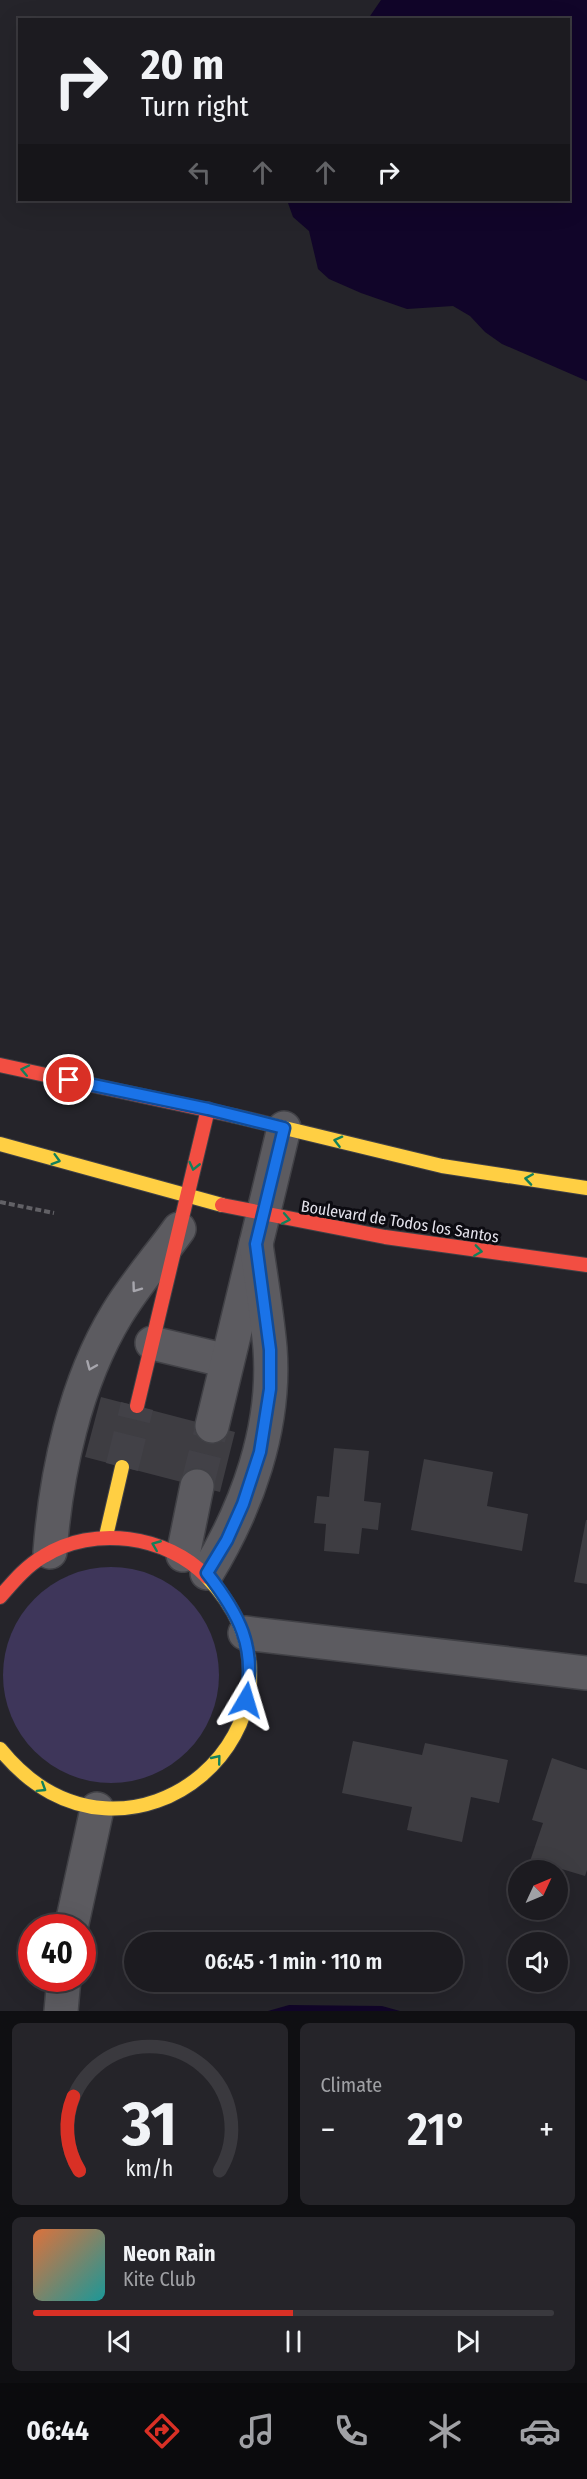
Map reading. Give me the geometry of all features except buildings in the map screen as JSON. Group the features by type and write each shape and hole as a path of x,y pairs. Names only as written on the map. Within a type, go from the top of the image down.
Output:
{"street":[{"path":"0,1065 208,1109 442,1166 587,1188"},
{"path":"137,1406 208,1109"},
{"path":"212,1426 284,1128"},
{"name":"Boulevard de Todos los Santos","path":"0,1144 187,1197 260,1229 394,1239 587,1265"},
{"path":"50,1552 54,1502 87,1375 117,1313 179,1228"},
{"path":"195,1564 227,1540 256,1467 270,1389 270,1350 260,1229"},
{"path":"152,1343 228,1361"},
{"path":"106,1536 122,1467"},
{"path":"195,1564 197,1486"},
{"path":"0,1597 21,1572 50,1552 77,1541 106,1536 145,1540 195,1564 229,1601 244,1633 251,1678 241,1723 218,1761 184,1791 142,1807 97,1809 60,1799 27,1779 0,1749"},
{"path":"244,1633 586,1674"},
{"path":"74,1914 97,1809"},
{"path":"61,2011 63,1992"}],"path":[{"path":"0,1202 54,1213"}],"shaded area":[{"path":"381,0 587,0 587,381 502,344 485,332 470,316 453,306 407,309 329,279 318,269 309,231 293,217 289,201 570,201 570,18 369,18"},
{"path":"111,1567 142,1572 162,1580 187,1599 206,1624 214,1644 219,1675 214,1706 206,1726 187,1751 162,1770 142,1778 111,1783 80,1778 60,1770 35,1751 16,1726 8,1706 3,1675 8,1644 16,1624 35,1599 60,1580 80,1572"},
{"path":"289,2005 382,2006 400,2011 268,2011"}],"tunnel":[{"path":"122,1467 137,1406"},
{"path":"197,1486 212,1426"}],"traffic: slow":[{"path":"235,1116 442,1166 587,1188"},
{"path":"0,1144 222,1205"},
{"path":"106,1536 122,1467"},
{"path":"0,1749 51,1793 105,1808 157,1801 202,1775 234,1735 249,1686 242,1632 207,1577"}],"traffic: jam":[{"path":"0,1065 235,1116"},
{"path":"137,1406 208,1109"},
{"path":"222,1205 385,1237 587,1265"},
{"path":"0,1597 37,1560 63,1546 85,1540 129,1539 151,1544 191,1563 207,1577"}],"route":[{"path":"69,1080 208,1109 284,1128 256,1244 270,1350 270,1389 260,1452 243,1504 227,1540 207,1573 229,1601 244,1633 251,1678 246,1700"}]}
